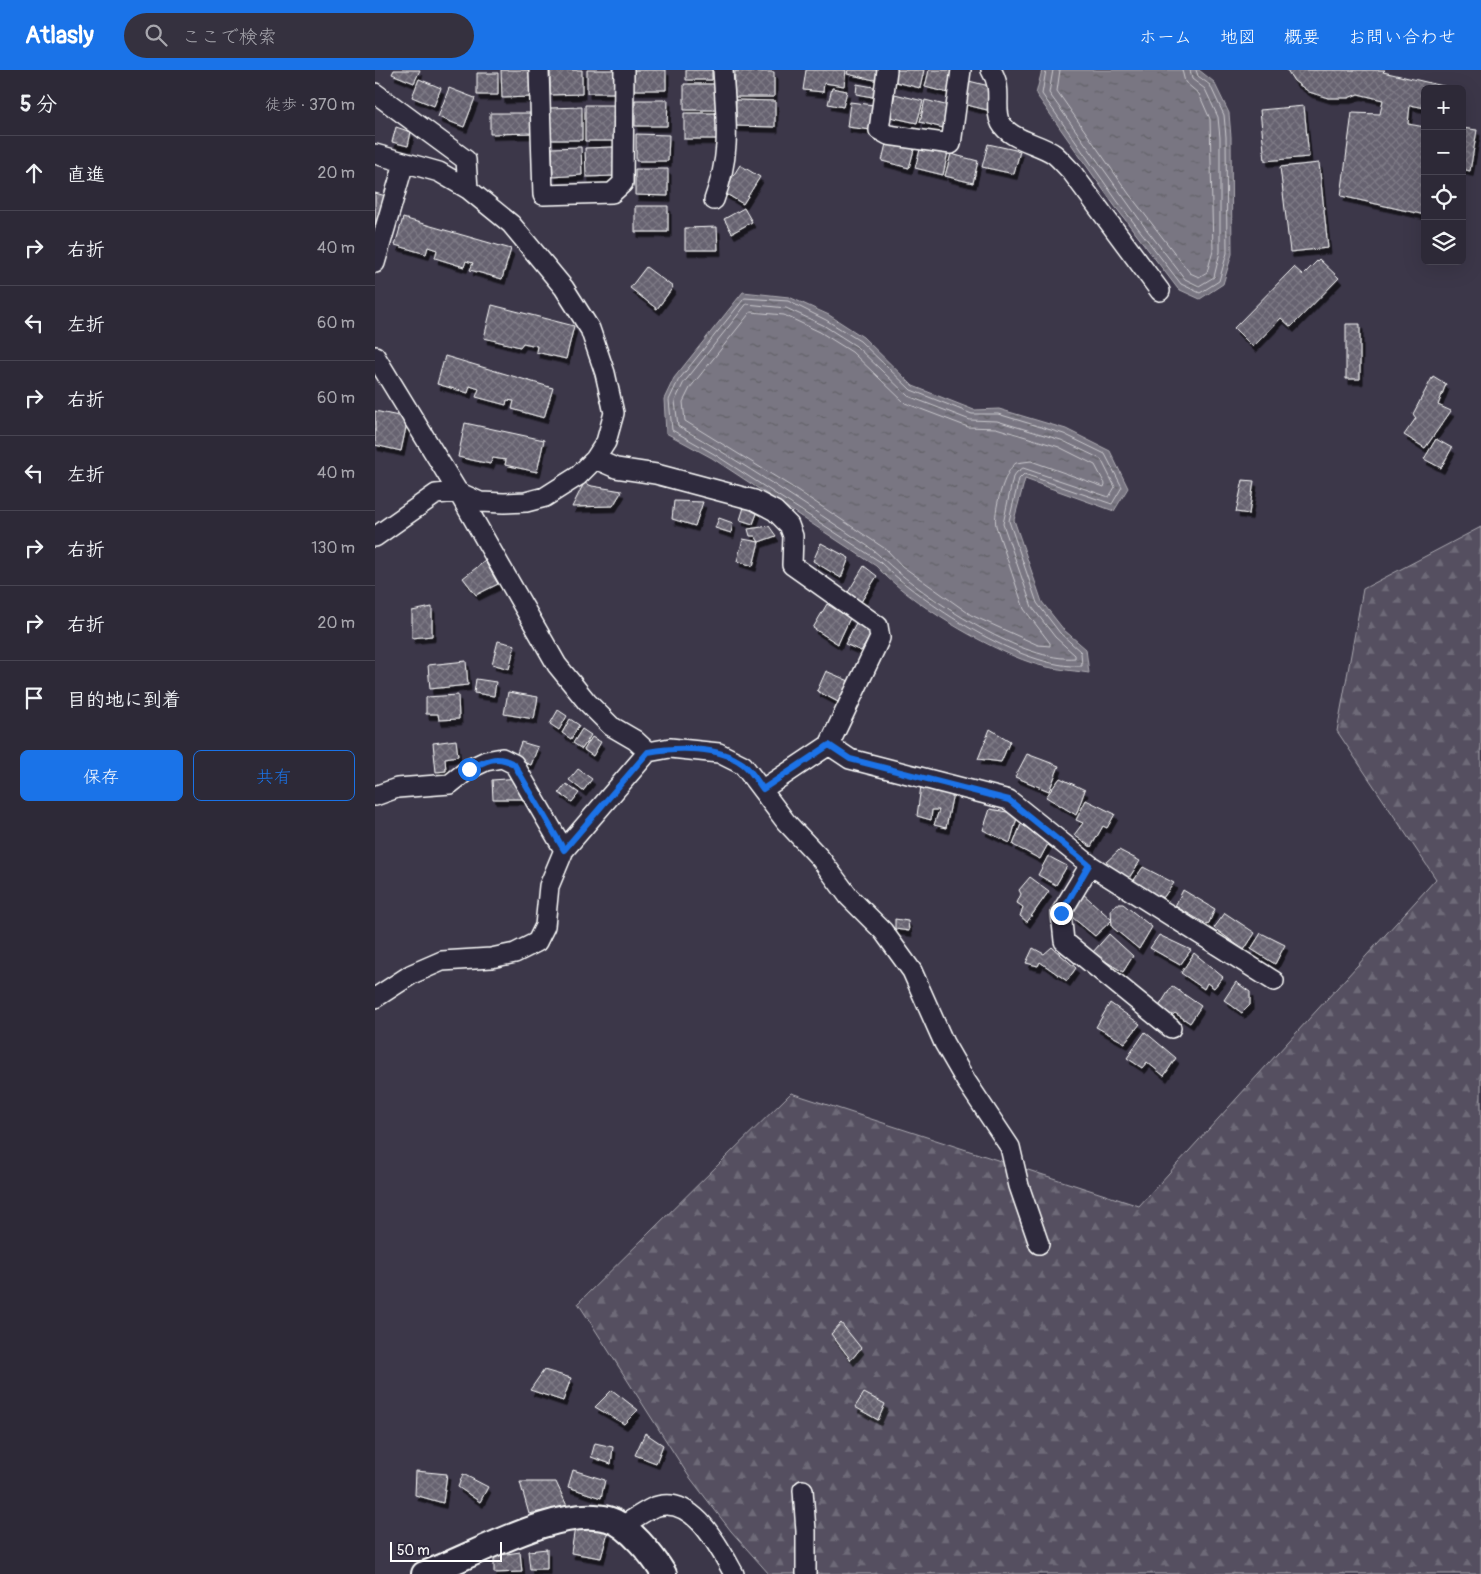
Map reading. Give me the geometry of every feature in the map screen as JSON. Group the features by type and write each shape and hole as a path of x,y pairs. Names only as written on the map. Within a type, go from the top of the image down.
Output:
{"main road":[{"path":"424,1574 511,1537 568,1518 584,1516 608,1519 622,1526 654,1558 665,1574"}],"street":[{"path":"539,70 543,195 612,193 623,183 623,70"},
{"path":"714,200 722,178 728,146 723,70"},
{"path":"887,70 879,130 888,135 951,144 961,70"},
{"path":"991,70 998,81 1001,122 1014,136 1033,142 1054,154 1071,170 1161,291"},
{"path":"375,93 466,160 468,189"},
{"path":"375,154 404,164 439,172 468,189 511,224 563,288 590,329 605,373 614,413 606,442 595,459 578,476 545,497 526,502 480,502 458,492 436,494 375,537"},
{"path":"375,263 404,164"},
{"path":"375,356 458,492 557,665 587,702 611,726 635,740 648,752"},
{"path":"595,459 616,468 655,474 747,498 775,510 789,525 793,536 792,565 878,626 880,638 829,745 763,789"},
{"path":"829,745 850,759 1009,800 1089,865 1274,980"},
{"path":"375,998 412,974 442,961 491,958 515,953 537,942 545,926 549,886 564,850 648,752 670,748 719,753 743,765 763,789 786,822 820,858 849,897 883,931 912,971 944,1043 966,1081 1010,1147 1019,1186 1039,1244"},
{"path":"375,796 397,788 450,784 469,769 486,761 502,758 514,764 564,850"},
{"path":"1089,865 1061,913 1064,941 1171,1028"},
{"path":"803,1490 806,1531 806,1574"},
{"path":"622,1526 653,1508 673,1505 693,1516 709,1530 734,1574"}],"green space":[{"path":"1481,527 1481,1574 769,1574 731,1531 688,1475 578,1303 791,1093 1139,1206 1436,879 1337,731 1363,589"}],"water":[{"path":"1042,70 1199,70 1214,82 1229,113 1231,137 1232,254 1223,284 1200,299 1178,289 1114,205 1036,94"},
{"path":"743,292 789,297 829,315 863,337 913,386 974,410 999,409 1066,429 1110,451 1128,488 1114,511 1025,479 1014,520 1042,602 1064,630 1086,649 1089,673 1032,663 1013,656 971,635 908,595 876,566 712,458 666,433 664,399 674,378"}],"building":[{"path":"394,70 420,70 414,83 392,74"},
{"path":"501,70 530,70 531,97 502,98"},
{"path":"550,70 582,70 582,94 550,95"},
{"path":"587,70 618,70 619,93 587,93"},
{"path":"634,70 666,70 666,90 633,90"},
{"path":"686,70 712,70 712,80 686,80"},
{"path":"806,70 846,70 844,86 824,83 823,92 803,90"},
{"path":"848,70 882,70 879,81 847,74"},
{"path":"895,70 924,70 920,88 892,81"},
{"path":"929,70 952,70 952,94 925,87"},
{"path":"1287,70 1385,70 1383,72 1439,85 1421,85 1421,107 1410,105 1408,124 1421,126 1421,214 1341,196 1352,113 1380,114 1383,100 1358,94 1348,98 1328,98 1309,92 1294,81"},
{"path":"735,71 774,72 774,97 734,97"},
{"path":"477,73 498,73 498,95 477,95"},
{"path":"419,79 441,88 434,106 412,97"},
{"path":"965,80 997,88 991,111 959,103"},
{"path":"684,84 717,84 717,110 684,110"},
{"path":"857,84 879,88 878,98 856,94"},
{"path":"449,88 475,98 464,127 438,117"},
{"path":"832,88 847,91 843,107 828,104"},
{"path":"895,94 923,101 917,123 890,117"},
{"path":"635,100 668,100 667,126 635,126"},
{"path":"736,100 775,101 775,127 735,126"},
{"path":"925,100 953,107 947,129 920,122"},
{"path":"850,102 874,105 871,130 847,127"},
{"path":"585,105 617,105 617,141 585,141"},
{"path":"1304,106 1309,157 1265,161 1260,110"},
{"path":"582,107 582,140 551,140 550,108"},
{"path":"490,113 534,113 535,133 490,134"},
{"path":"684,113 717,113 717,139 684,139"},
{"path":"396,127 411,132 408,146 392,142"},
{"path":"1466,129 1477,130 1470,171 1466,170"},
{"path":"636,134 669,135 668,161 636,161"},
{"path":"887,139 915,146 909,168 882,161"},
{"path":"988,144 1020,151 1014,174 982,167"},
{"path":"921,146 948,152 943,175 915,168"},
{"path":"581,147 582,175 553,177 552,148"},
{"path":"614,147 615,176 586,177 585,148"},
{"path":"951,154 978,161 973,183 945,176"},
{"path":"1319,163 1328,248 1290,252 1280,167"},
{"path":"740,165 760,177 743,204 723,192"},
{"path":"635,169 668,169 668,196 635,195"},
{"path":"375,193 386,196 377,226 375,226"},
{"path":"635,206 668,206 668,232 635,232"},
{"path":"744,208 752,222 732,233 724,219"},
{"path":"403,218 511,249 502,279 470,270 473,263 466,261 464,267 435,258 437,250 428,247 426,254 395,245"},
{"path":"717,227 718,250 685,250 685,228"},
{"path":"1319,259 1339,278 1291,327 1281,318 1253,347 1234,328 1294,267 1303,275"},
{"path":"646,267 673,287 657,309 630,288"},
{"path":"492,305 574,326 566,359 536,352 537,346 523,343 520,347 484,338"},
{"path":"1346,324 1360,324 1360,379 1346,379"},
{"path":"445,356 553,388 544,418 512,409 514,401 507,400 506,405 476,397 479,389 470,386 468,393 437,384"},
{"path":"1433,376 1446,384 1438,405 1451,411 1425,448 1404,435 1416,418 1413,414"},
{"path":"375,411 408,418 401,451 375,445"},
{"path":"465,423 544,440 537,472 505,465 506,460 493,458 490,464 458,457"},
{"path":"1436,439 1452,448 1441,468 1424,459"},
{"path":"1243,480 1254,481 1249,514 1236,512"},
{"path":"584,483 622,491 613,506 572,507"},
{"path":"674,501 703,502 695,526 672,519"},
{"path":"745,504 759,508 753,524 740,520"},
{"path":"719,518 733,523 731,533 715,528"},
{"path":"769,526 776,536 759,542 755,536 750,536 748,529"},
{"path":"743,539 759,542 753,566 737,561"},
{"path":"821,543 849,558 841,578 813,561"},
{"path":"485,561 498,584 476,595 463,578"},
{"path":"864,566 877,576 861,602 847,594"},
{"path":"827,604 850,618 838,644 813,628"},
{"path":"432,607 432,636 412,638 412,611"},
{"path":"856,623 873,632 861,651 845,644"},
{"path":"498,641 515,645 509,669 492,664"},
{"path":"466,661 468,685 430,689 428,665"},
{"path":"826,671 849,681 840,703 817,691"},
{"path":"476,679 496,682 494,696 474,693"},
{"path":"508,692 538,697 534,719 504,714"},
{"path":"458,695 459,719 439,720 438,714 426,714 426,697"},
{"path":"558,710 567,716 559,730 550,724"},
{"path":"570,719 579,725 571,739 562,733"},
{"path":"582,729 591,735 582,749 573,743"},
{"path":"990,729 1010,741 1001,762 978,759"},
{"path":"592,737 601,742 593,756 584,750"},
{"path":"456,740 458,756 445,758 446,771 436,772 433,743"},
{"path":"521,742 538,747 531,765 515,759"},
{"path":"1027,754 1059,766 1049,791 1015,777"},
{"path":"578,769 592,779 583,791 569,780"},
{"path":"521,778 522,799 493,799 492,780"},
{"path":"1060,778 1085,790 1076,815 1046,797"},
{"path":"566,784 579,793 572,802 559,793"},
{"path":"921,786 953,793 946,828 934,825 939,810 932,810 931,820 917,816"},
{"path":"1086,800 1115,814 1107,828 1103,826 1091,847 1074,835 1083,823 1076,820"},
{"path":"990,809 1018,814 1010,843 983,830"},
{"path":"1021,824 1049,842 1040,859 1013,845"},
{"path":"1119,850 1140,861 1129,878 1103,865"},
{"path":"1048,856 1067,866 1056,885 1038,875"},
{"path":"1143,867 1174,883 1163,898 1132,883"},
{"path":"1030,877 1049,891 1027,922 1020,916 1023,907 1017,903 1021,894 1019,890"},
{"path":"1183,890 1215,909 1208,925 1175,906"},
{"path":"1081,892 1112,920 1095,936 1073,918 1074,905"},
{"path":"1117,904 1123,904 1152,927 1139,949 1112,927 1111,909"},
{"path":"1225,913 1255,933 1244,950 1214,928"},
{"path":"895,919 908,921 909,931 895,929"},
{"path":"1261,933 1285,945 1275,964 1251,949"},
{"path":"1109,934 1133,956 1123,972 1092,953"},
{"path":"1159,935 1191,950 1180,965 1150,948"},
{"path":"1052,947 1076,968 1067,981 1040,962 1038,966 1026,963 1033,948 1044,954"},
{"path":"1194,953 1223,977 1214,988 1207,983 1204,989 1181,973"},
{"path":"1236,982 1250,992 1250,1005 1242,1013 1224,1000"},
{"path":"1172,986 1201,1006 1190,1023 1175,1013 1170,1017 1158,1008"},
{"path":"1110,1003 1140,1024 1125,1043 1096,1027"},
{"path":"1145,1032 1176,1058 1164,1076 1147,1062 1142,1068 1127,1058"},
{"path":"841,1323 861,1348 851,1360 831,1334"},
{"path":"544,1370 571,1378 563,1401 530,1390"},
{"path":"612,1390 638,1410 624,1424 595,1407"},
{"path":"864,1393 885,1404 878,1420 855,1407"},
{"path":"645,1433 663,1445 656,1463 635,1455"},
{"path":"595,1443 613,1447 611,1464 591,1457"},
{"path":"573,1470 605,1480 601,1498 568,1487"},
{"path":"416,1471 447,1474 443,1503 415,1495"},
{"path":"463,1474 488,1487 480,1502 458,1487"},
{"path":"520,1482 556,1482 567,1506 529,1514"},
{"path":"575,1527 608,1532 601,1558 571,1553"},
{"path":"547,1549 547,1569 530,1569 528,1551"},
{"path":"520,1552 522,1572 494,1573 494,1556"}],"route":[{"path":"469,769 486,761 502,758 514,764 564,850 648,752 670,748 719,753 743,765 763,789 829,745 850,759 1009,800 1089,865 1061,913"}]}
